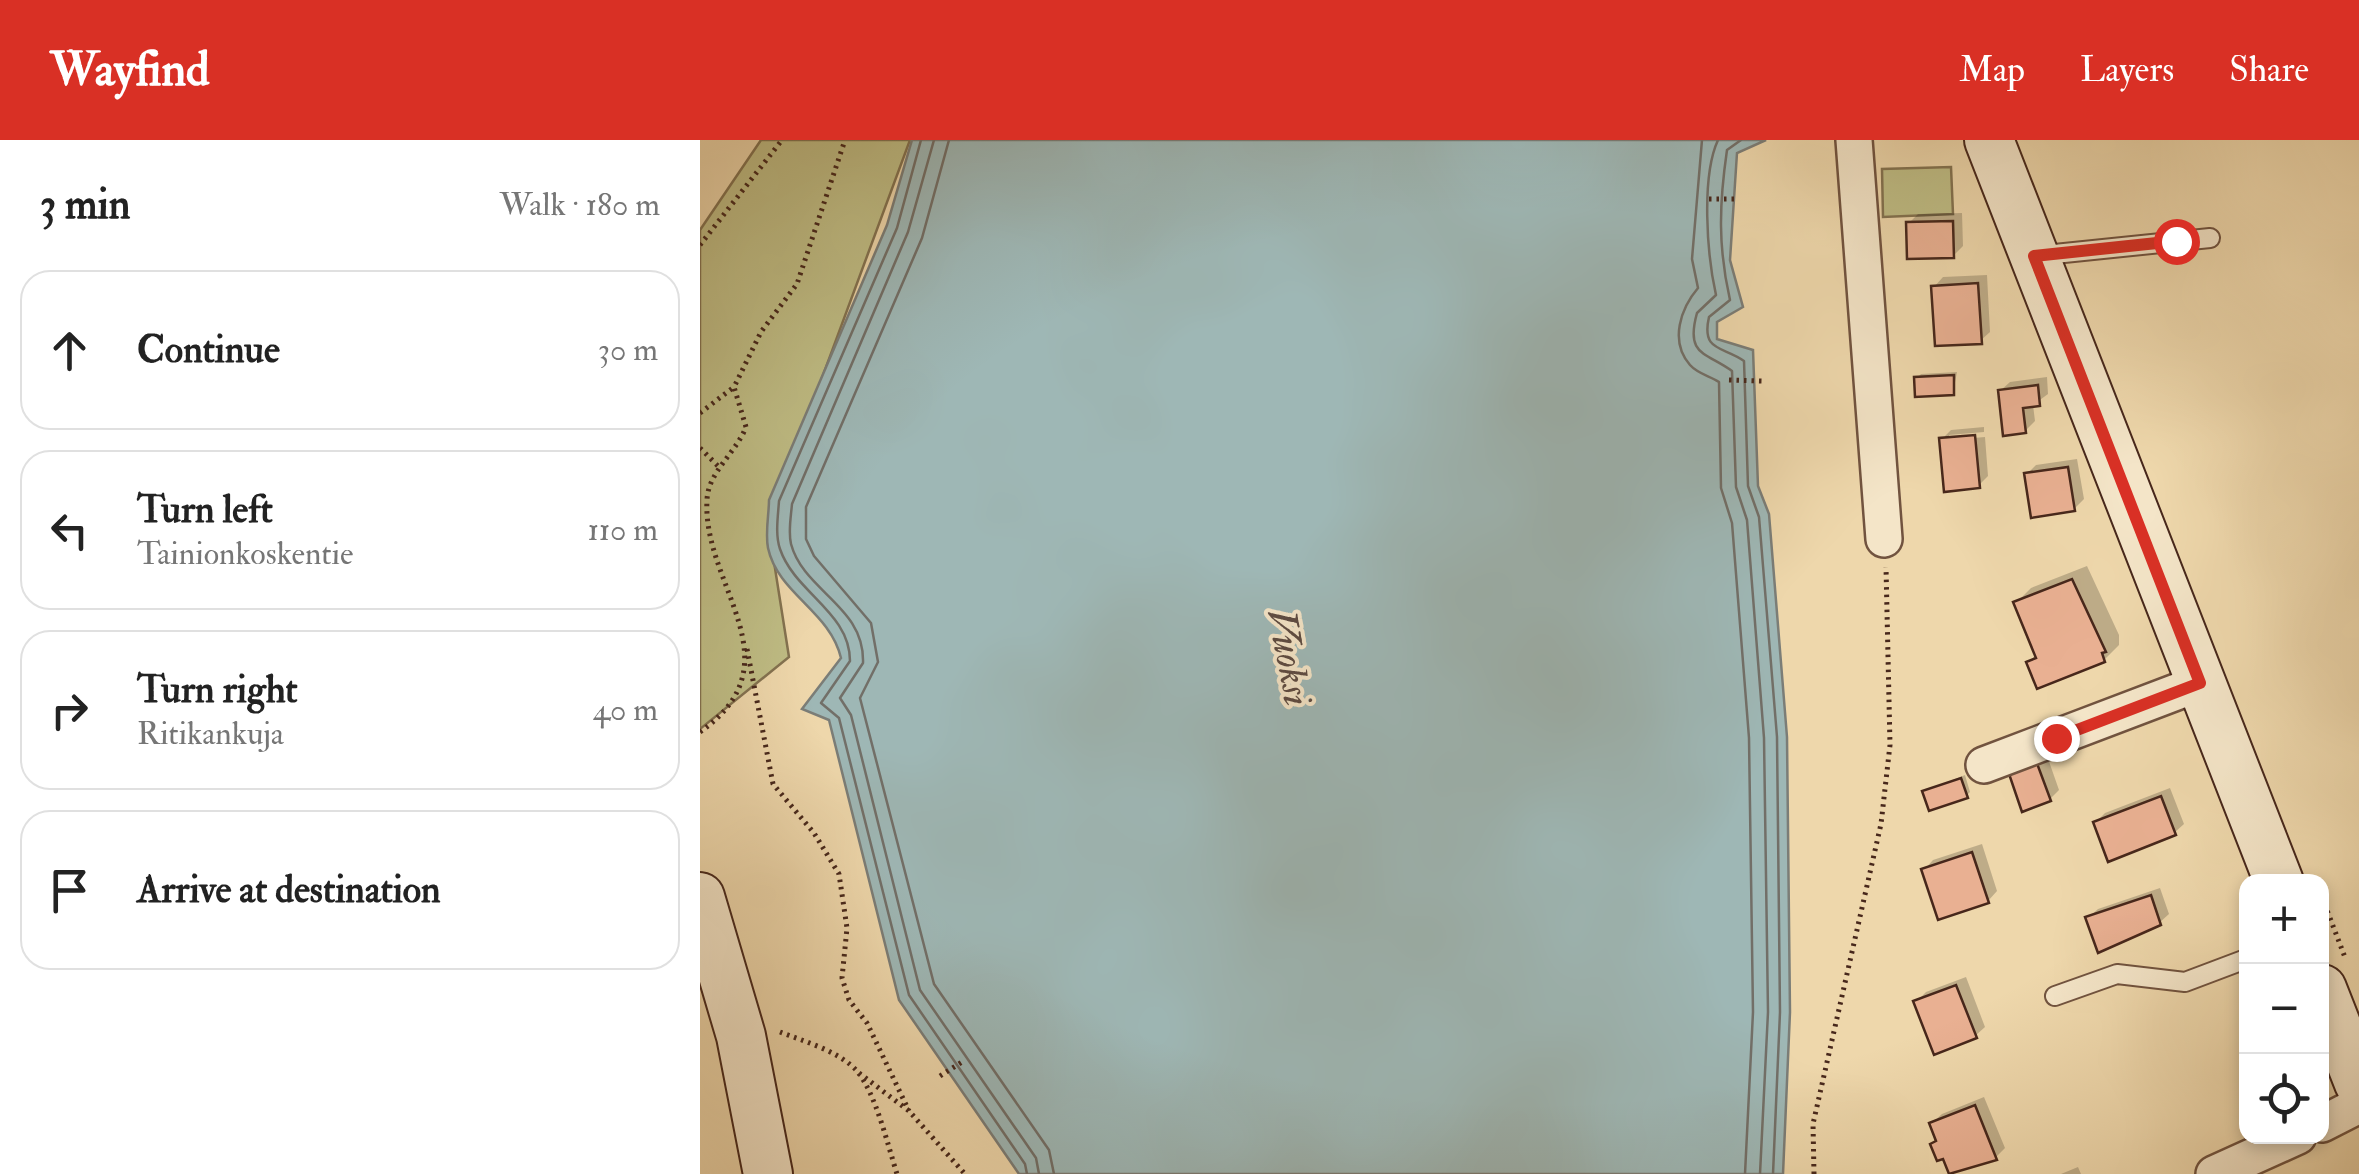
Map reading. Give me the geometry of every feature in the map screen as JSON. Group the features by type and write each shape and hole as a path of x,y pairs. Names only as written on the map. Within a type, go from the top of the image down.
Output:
{"street":[{"path":"1854,140 1884,539"},
{"path":"1990,140 2276,874"},
{"path":"1984,764 2200,683"},
{"path":"700,896 735,1014 768,1174"},
{"path":"2337,982 2359,1083"},
{"path":"2329,1120 2359,1105"},
{"path":"2214,1174 2280,1144"}],"lane":[{"path":"2034,256 2210,238"},
{"path":"2055,996 2117,974 2186,982 2239,961"}],"path":[{"path":"700,245 782,140"},
{"path":"700,413 734,388 761,332 798,284 844,140"},
{"path":"1709,199 1738,199"},
{"path":"1729,380 1762,380"},
{"path":"734,388 746,427 738,448 720,467 706,496 708,520 745,641 774,784 814,834 839,874 847,928 842,978 849,1000 867,1023 908,1110"},
{"path":"700,448 720,467"},
{"path":"1814,1174 1813,1124 1866,900 1887,776 1891,647 1884,539"},
{"path":"700,732 733,700 742,680 745,641"},
{"path":"2329,937 2337,982"},
{"path":"735,1014 822,1049 856,1071 908,1110 965,1174"},
{"path":"940,1076 965,1060"},
{"path":"856,1071 882,1126 896,1174"}],"shaded area":[{"path":"761,140 910,140 768,524 789,657 700,729 700,230"},
{"path":"1951,167 1953,214 1883,217 1882,169"}],"water":[{"name":"Vuoksi","path":"912,140 1766,140 1737,153 1730,260 1743,307 1717,322 1717,339 1753,350 1758,486 1769,514 1787,737 1790,1012 1783,1174 1019,1174 899,1000 829,720 802,709 841,658 826,627 782,578 767,542 769,500 887,225"}],"building":[{"path":"1953,221 1954,258 1907,259 1906,222"},
{"path":"1978,283 1982,344 1935,346 1931,286"},
{"path":"1954,375 1954,395 1915,397 1914,377"},
{"path":"2038,385 2040,406 2023,408 2026,433 2003,436 1998,390"},
{"path":"1975,435 1980,488 1944,492 1939,438"},
{"path":"2068,467 2075,511 2031,518 2024,473"},
{"path":"2072,579 2106,652 2102,653 2105,662 2037,689 2026,662 2036,658 2013,602"},
{"path":"2035,758 2051,801 2022,812 2007,768"},
{"path":"1961,778 1968,798 1929,811 1922,791"},
{"path":"2161,796 2176,835 2108,862 2093,822"},
{"path":"1972,852 1989,903 1938,920 1921,869"},
{"path":"2151,895 2161,925 2098,953 2085,917"},
{"path":"1956,985 1977,1038 1934,1055 1913,1001"},
{"path":"1975,1105 1997,1160 1949,1174 1943,1159 1937,1161 1930,1144 1936,1141 1929,1123"}],"route":[{"path":"2056,738 2200,683 2034,256 2176,241"}]}
